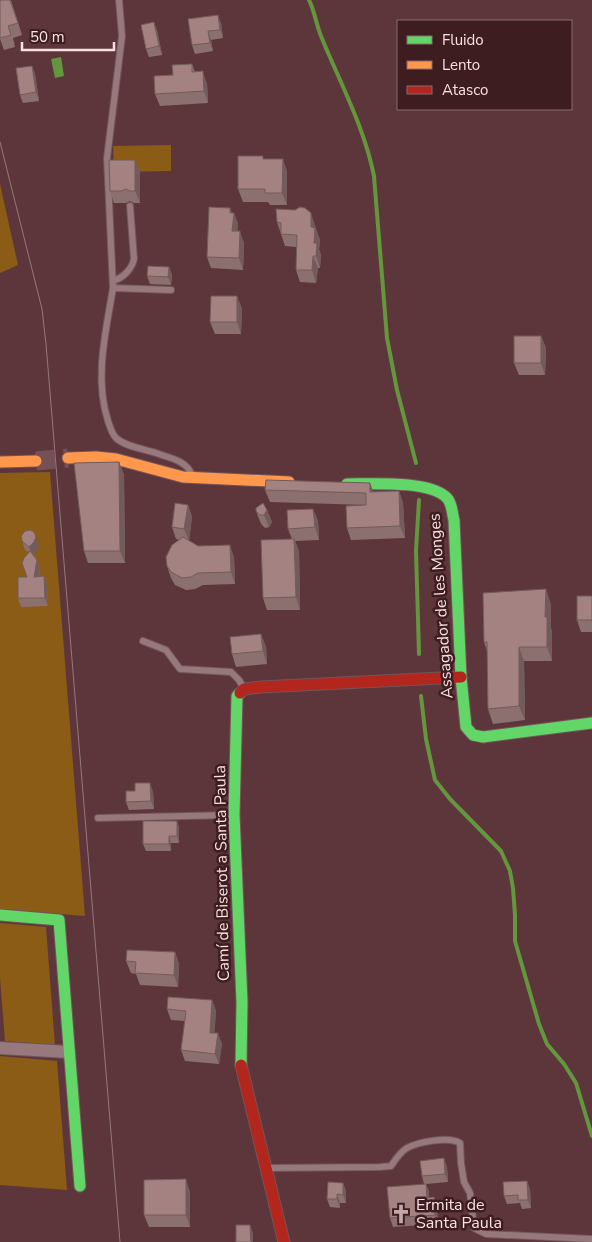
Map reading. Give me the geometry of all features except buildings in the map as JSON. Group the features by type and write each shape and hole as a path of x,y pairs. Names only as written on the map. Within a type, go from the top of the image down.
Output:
{"street":[{"path":"68,458 108,457 124,460 166,474 193,478 300,483"},
{"path":"0,462 36,461"},
{"name":"Assagador de les Monges","path":"338,484 424,486 438,491 447,498 454,520 461,677 466,727 473,735 483,737 592,723"},
{"path":"244,689 461,677"},
{"name":"Camí de Biserot a Santa Paula","path":"244,689 237,696 234,815 242,1002 240,1062 284,1242"},
{"path":"0,915 59,920 80,1186"},
{"path":"0,1048 69,1052"}],"lane":[{"path":"119,0 122,36 107,158 113,284 102,359 105,411 113,435 118,440 181,462 189,469 193,478"},
{"path":"113,284 132,267 134,258 130,206"},
{"path":"113,284 171,290"},
{"path":"143,641 166,650 180,669 231,672 244,689"},
{"path":"98,818 234,815"},
{"path":"265,1168 391,1166 405,1149 420,1142 454,1139 460,1143 464,1182 470,1193 474,1228 477,1231 486,1234 592,1239"}],"shaded area":[{"path":"61,57 64,76 55,78 51,59"},
{"path":"171,145 171,171 114,172 113,146"},
{"path":"0,184 18,265 0,273"},
{"path":"50,472 85,916 0,909 0,473"},
{"path":"0,923 46,927 55,1045 5,1041 0,978"},
{"path":"0,1056 57,1061 67,1190 0,1185"}],"waterway":[{"path":"309,0 321,36 358,122 370,158 374,176 387,338 397,390 416,463"},
{"path":"419,500 416,551 419,654"},
{"path":"421,696 426,739 435,780 450,799 501,851 510,871 515,915 515,941 539,1024 547,1044 564,1064 576,1083 592,1136"}],"tunnel":[{"path":"36,461 68,458"}],"tram line":[{"path":"0,142 42,309 46,344 120,1242"}],"traffic: fast":[{"path":"347,484 400,484 428,488 439,492 450,503 454,520 461,677 466,727 473,735 483,737 592,723"},
{"path":"240,693 237,696 234,815 242,1002 241,1065"},
{"path":"0,915 59,920 80,1186"}],"traffic: slow":[{"path":"68,458 96,457 116,459 183,477 289,482"},
{"path":"0,462 36,461"}],"traffic: jam":[{"path":"240,693 244,689 261,687 461,677"},
{"path":"241,1065 284,1242"}],"place":[{"name":"Ermita de Santa Paula","path":"401,1214"}]}
